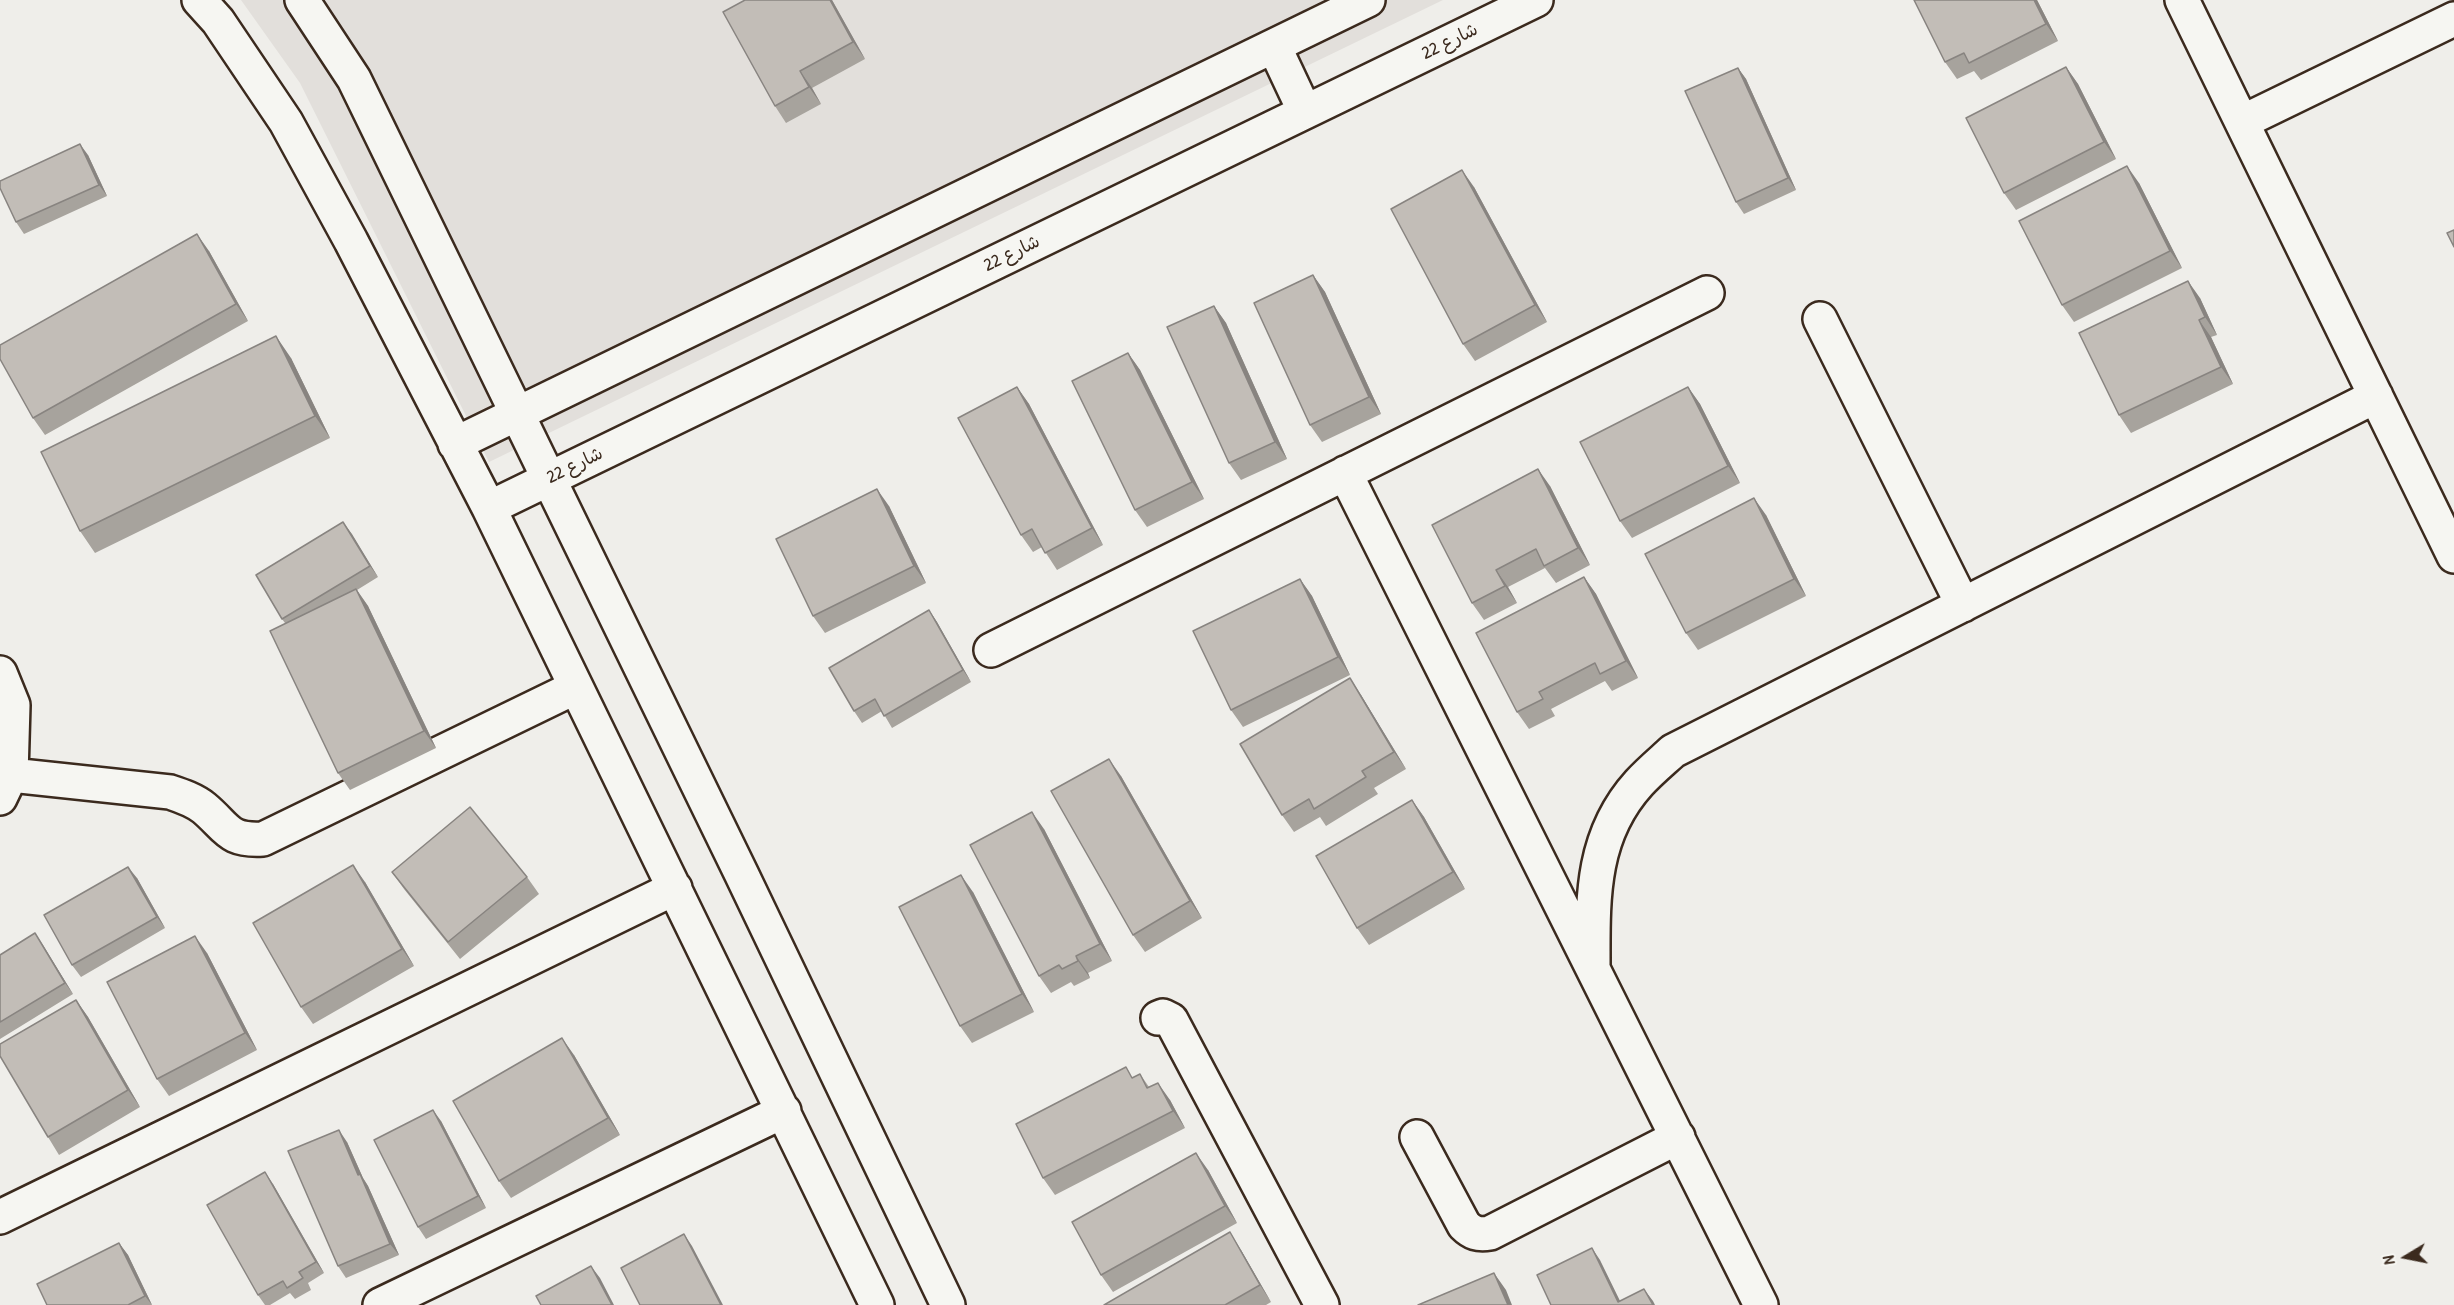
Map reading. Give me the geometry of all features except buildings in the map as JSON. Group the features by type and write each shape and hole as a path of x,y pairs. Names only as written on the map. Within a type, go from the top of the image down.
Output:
{"street":[{"path":"199,0 218,21 286,122 351,241 489,508 877,1305"},
{"path":"302,0 354,79 948,1305"},
{"path":"455,444 1368,0"},
{"name":"شارع 22","path":"489,508 1536,0"},
{"path":"2182,0 2454,556"},
{"path":"2242,122 2454,19"},
{"path":"1274,46 1305,112"},
{"path":"991,650 1707,293"},
{"path":"1820,319 1963,605"},
{"path":"1593,968 1596,869 1611,824 1638,784 1673,751 2376,396"},
{"path":"1345,473 1678,1137 1759,1304"},
{"path":"0,673 13,705 5,787 170,792 203,807 228,833 245,840 263,839 576,687"},
{"path":"0,1218 675,888"},
{"path":"1158,1018 1163,1016 1171,1020 1322,1305"},
{"path":"380,1305 784,1111"},
{"path":"1417,1137 1464,1225 1471,1232 1480,1235 1490,1233 1678,1137"}],"shaded area":[{"path":"241,0 1443,0 489,462 300,83"}]}
